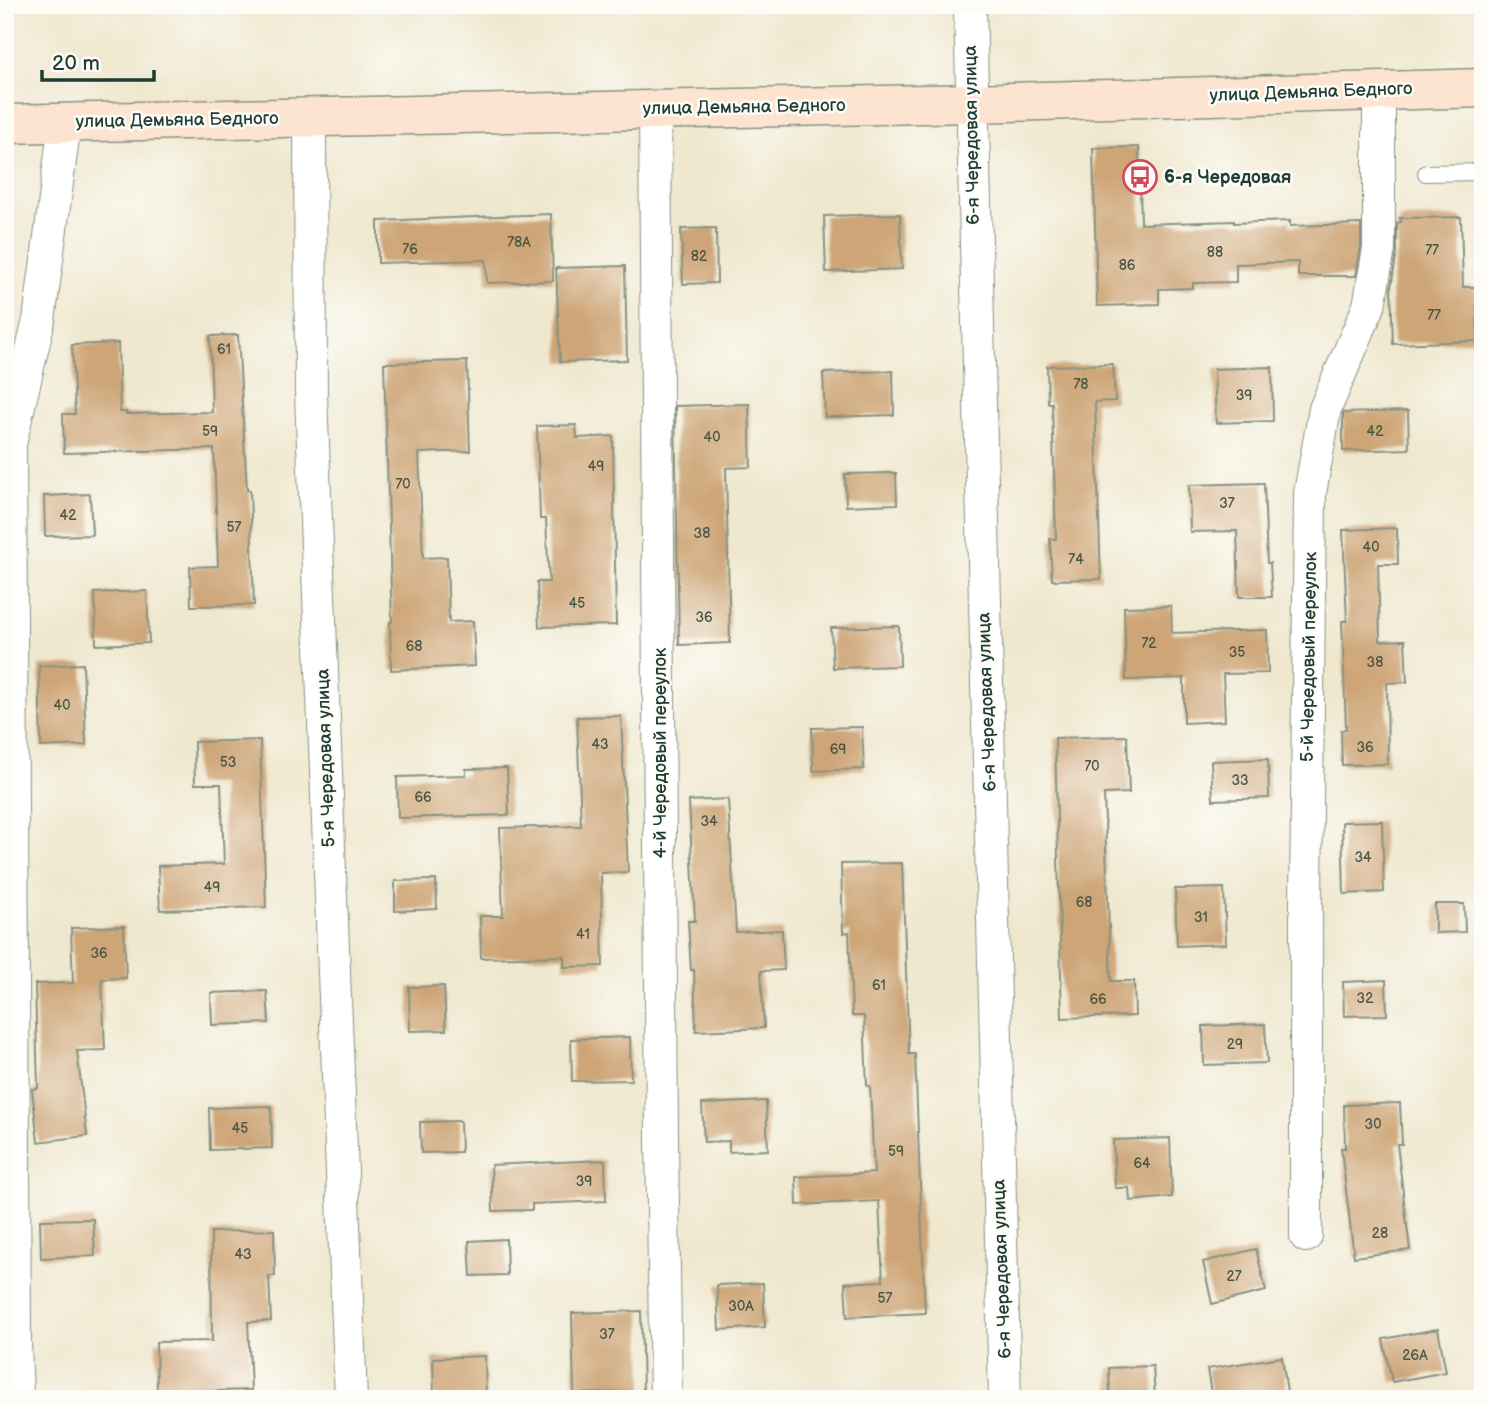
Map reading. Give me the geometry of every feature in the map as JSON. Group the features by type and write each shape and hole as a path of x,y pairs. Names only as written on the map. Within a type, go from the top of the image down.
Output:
{"main road":[{"name":"улица Демьяна Бедного","path":"5,124 971,103 1483,88"}],"street":[{"name":"6-я Чередовая улица","path":"970,5 1005,1399"},
{"name":"5-й Чередовый переулок","path":"1306,1236 1310,493 1325,409 1369,306 1377,261 1378,90"},
{"name":"4-й Чередовый переулок","path":"655,108 666,1399"},
{"name":"5-я Чередовая улица","path":"310,117 311,395 351,1399"},
{"path":"17,1399 10,444 39,320 65,123"}],"lane":[{"path":"1426,173 1483,172"}],"building":[{"path":"1139,147 1141,224 1290,221 1290,226 1361,224 1361,247 1356,276 1298,276 1298,262 1236,264 1236,282 1193,283 1193,288 1159,289 1159,304 1097,306 1093,148"},
{"path":"551,214 553,281 487,283 486,260 378,263 378,221"},
{"path":"900,214 902,269 826,272 824,216"},
{"path":"1461,217 1463,287 1476,287 1478,341 1393,344 1391,287 1397,252 1397,223 1401,222 1400,218"},
{"path":"716,228 717,283 683,284 681,229"},
{"path":"625,266 627,360 560,362 556,268"},
{"path":"238,335 247,490 250,490 254,605 191,606 190,567 218,566 214,449 64,453 63,414 75,414 72,345 118,343 120,412 212,412 210,336"},
{"path":"467,361 470,451 419,453 423,558 447,557 449,622 473,621 475,666 391,670 384,363"},
{"path":"1113,364 1115,401 1095,402 1101,579 1052,580 1050,539 1056,539 1052,403 1048,403 1047,366"},
{"path":"1272,367 1273,421 1216,423 1214,369"},
{"path":"893,371 894,415 825,417 823,373"},
{"path":"749,404 751,467 726,468 730,643 679,645 675,406"},
{"path":"1408,411 1409,449 1343,451 1343,413"},
{"path":"576,425 577,438 613,436 616,625 539,627 537,582 549,582 546,519 540,519 537,426"},
{"path":"896,473 897,504 846,506 845,474"},
{"path":"1264,483 1267,563 1270,563 1272,597 1239,597 1237,531 1190,532 1189,485"},
{"path":"90,494 92,535 45,536 44,496"},
{"path":"1397,528 1398,564 1378,564 1380,641 1405,640 1407,682 1387,683 1388,764 1342,765 1341,730 1346,729 1342,621 1347,621 1343,530"},
{"path":"147,591 149,643 96,645 95,593"},
{"path":"1171,606 1172,633 1267,630 1268,673 1223,674 1225,721 1184,723 1184,678 1126,680 1124,607"},
{"path":"899,626 900,666 833,668 831,628"},
{"path":"83,664 86,745 41,747 39,666"},
{"path":"621,716 628,872 601,873 603,966 564,967 564,956 481,958 480,916 503,916 500,828 581,826 577,717"},
{"path":"862,727 864,769 813,771 812,728"},
{"path":"1127,736 1129,793 1104,794 1111,981 1134,981 1135,1016 1062,1018 1055,738"},
{"path":"260,740 266,907 160,910 158,866 224,864 221,784 195,784 194,742"},
{"path":"1268,759 1269,798 1213,800 1211,761"},
{"path":"507,768 509,815 398,818 397,777 466,775 466,769"},
{"path":"728,799 736,932 782,930 784,970 761,971 764,1028 696,1031 694,970 691,970 688,921 695,921 689,801"},
{"path":"1382,821 1384,892 1344,894 1342,822"},
{"path":"902,863 909,1054 915,1054 925,1313 847,1317 845,1283 883,1281 879,1201 797,1205 796,1177 874,1173 864,1016 852,1016 849,932 843,933 841,864"},
{"path":"436,880 437,909 395,911 395,881"},
{"path":"1224,888 1226,944 1177,946 1175,889"},
{"path":"1435,904 1464,904 1465,932 1435,933"},
{"path":"124,926 126,978 102,979 105,1050 77,1051 87,1136 38,1142 32,1089 38,1088 35,984 73,983 71,928"},
{"path":"1386,980 1387,1015 1344,1016 1343,982"},
{"path":"444,986 446,1030 410,1031 409,987"},
{"path":"267,991 269,1023 212,1025 211,993"},
{"path":"1265,1024 1267,1063 1204,1065 1203,1026"},
{"path":"630,1037 631,1080 572,1081 571,1039"},
{"path":"766,1101 768,1150 729,1152 729,1141 704,1142 702,1104"},
{"path":"1400,1103 1402,1144 1397,1144 1410,1250 1354,1257 1341,1148 1345,1148 1344,1105"},
{"path":"271,1106 272,1148 210,1150 209,1108"},
{"path":"460,1121 461,1152 421,1153 420,1122"},
{"path":"1170,1138 1172,1197 1130,1201 1129,1188 1115,1188 1113,1140"},
{"path":"605,1160 606,1201 532,1204 532,1210 493,1211 491,1165"},
{"path":"93,1219 95,1256 41,1258 40,1220"},
{"path":"274,1230 275,1276 269,1276 271,1321 248,1322 251,1390 157,1393 156,1342 212,1341 211,1232"},
{"path":"506,1239 507,1275 471,1276 469,1241"},
{"path":"1256,1249 1266,1291 1212,1304 1203,1262"},
{"path":"763,1283 765,1327 719,1330 717,1285"},
{"path":"641,1311 643,1391 574,1394 572,1313"},
{"path":"1438,1329 1446,1372 1392,1382 1383,1339"},
{"path":"485,1356 486,1399 434,1399 433,1358"},
{"path":"1282,1357 1288,1399 1212,1399 1207,1369"},
{"path":"1153,1366 1155,1399 1110,1399 1109,1368"}],"place":[{"name":"6-я Чередовая","path":"1140,177"}]}
